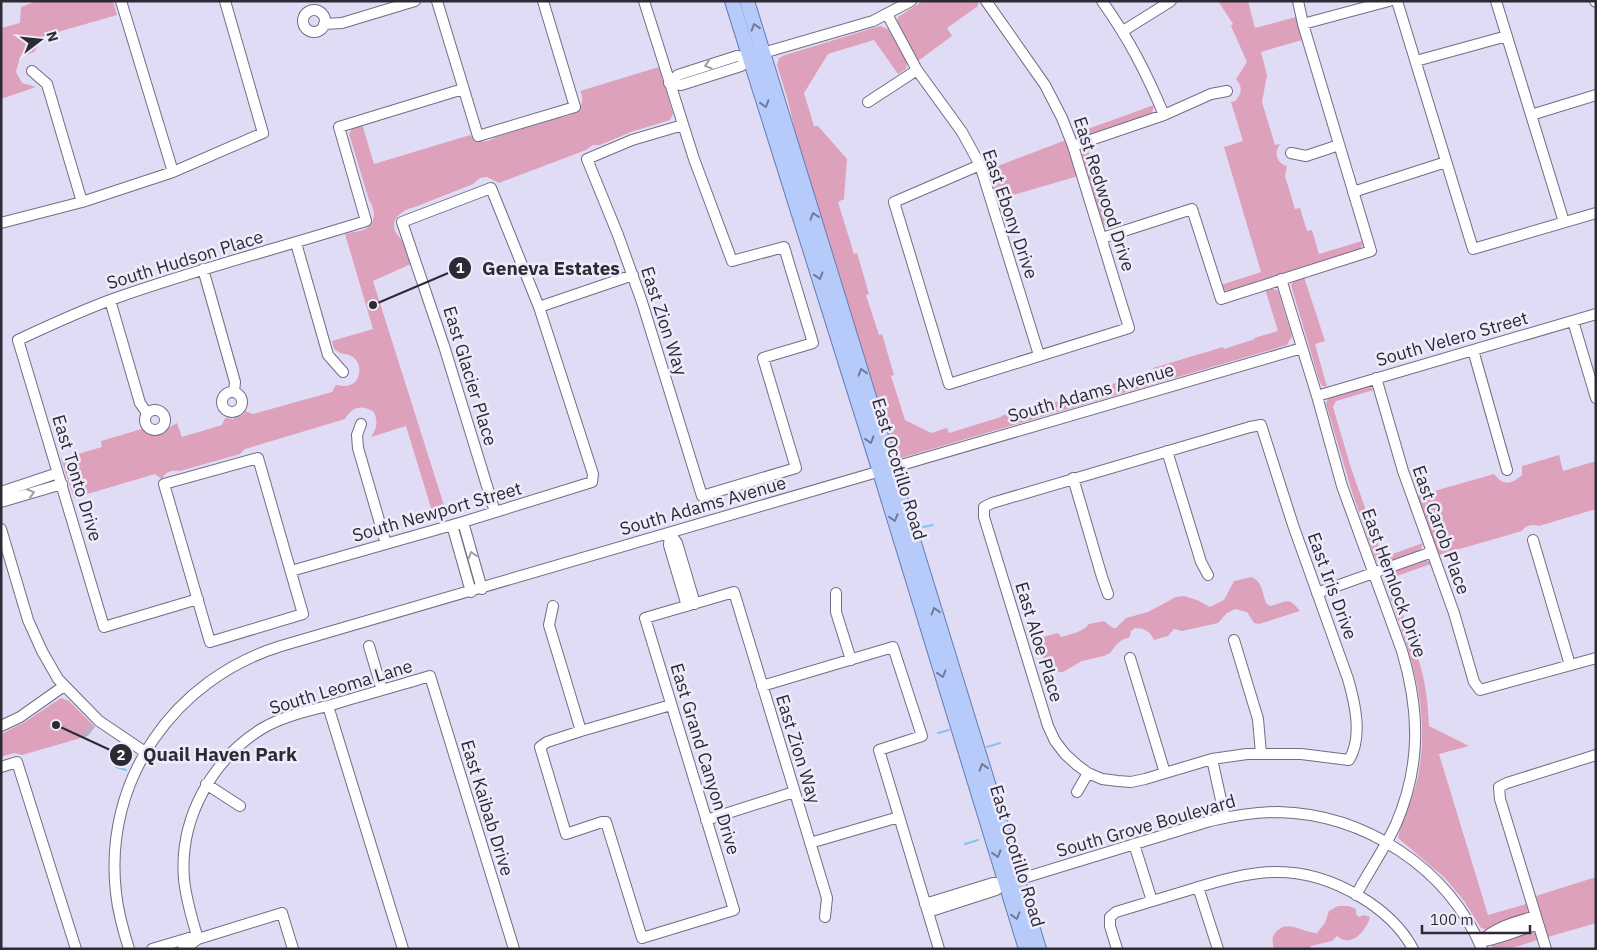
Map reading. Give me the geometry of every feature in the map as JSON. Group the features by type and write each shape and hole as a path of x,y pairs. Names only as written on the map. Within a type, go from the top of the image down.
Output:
{"main road":[{"name":"East Ocotillo Road","path":"732,1 757,55"},
{"name":"East Ocotillo Road","path":"747,1 757,55 1012,882 1038,949"},
{"name":"East Ocotillo Road","path":"1012,882 1026,949"}],"street":[{"path":"121,1 173,172"},
{"path":"1,223 82,202 173,172 263,133 225,1"},
{"path":"324,24 342,23 415,1"},
{"path":"437,1 478,136 575,107 543,1"},
{"path":"644,1 683,125"},
{"path":"669,83 681,85 724,72 741,66 757,55 873,20 911,1"},
{"name":"East Redwood Drive","path":"986,1 1045,85 1062,118 1074,146 1129,328 1039,355"},
{"path":"1102,1 1123,31 1146,72 1164,114"},
{"path":"1123,31 1171,1"},
{"path":"1102,238 1192,209 1221,298 1371,251 1303,24 1298,1"},
{"path":"1303,24 1389,1"},
{"path":"1397,1 1473,249 1596,213"},
{"path":"1496,1 1564,222"},
{"name":"East Ebony Drive","path":"886,14 917,70 962,132 980,165 1039,355"},
{"path":"1416,61 1507,36"},
{"path":"868,102 917,70"},
{"path":"32,71 46,84 82,202"},
{"name":"South Hudson Place","path":"18,340 110,300 203,269 366,221 339,127 463,89"},
{"path":"1074,146 1164,114 1211,94 1227,91"},
{"path":"1532,115 1596,95"},
{"name":"East Zion Way","path":"683,125 732,261 784,246 813,343 763,358 796,468 702,496 633,275 587,160 632,140 683,125"},
{"path":"1291,153 1306,156 1339,145"},
{"path":"1353,192 1446,162"},
{"path":"980,165 894,202 949,384 1039,355"},
{"name":"East Glacier Place","path":"495,512 444,346 402,222 492,188 540,307"},
{"path":"296,243 328,355 343,372"},
{"path":"203,269 235,382 234,392"},
{"path":"540,307 633,275"},
{"name":"East Hemlock Drive","path":"1281,279 1342,486 1408,672 1416,721 1411,774 1402,807 1386,842 1356,895"},
{"path":"110,300 140,403 147,413"},
{"name":"South Newport Street","path":"291,571 452,525 592,482 593,474 540,307"},
{"name":"South Velero Street","path":"1317,396 1596,314"},
{"path":"1573,320 1596,398"},
{"name":"East Tonto Drive","path":"18,340 104,626 198,600"},
{"name":"South Adams Avenue","path":"129,949 117,901 115,848 126,797 145,752 168,720 188,698 221,673 241,662 269,650 1302,348"},
{"path":"1473,350 1507,470"},
{"name":"East Carob Place","path":"1376,378 1403,471 1456,621 1474,682 1480,690 1570,665"},
{"path":"361,424 356,435 358,448 386,544"},
{"name":"East Iris Drive","path":"1167,451 1261,425 1266,436 1286,506 1348,679 1354,700 1356,733 1354,752 1349,760 1301,754 1261,754"},
{"path":"1108,594 1073,478 1167,451 1201,562 1208,575"},
{"path":"258,458 303,614 210,642 198,600 164,484 258,458"},
{"path":"1,492 60,478"},
{"path":"1,502 60,478"},
{"name":"East Aloe Place","path":"1073,478 992,503 984,507 984,517 1048,726 1064,754 1088,773"},
{"path":"462,522 482,589"},
{"path":"452,525 471,592"},
{"path":"1,528 32,628 42,651 64,686 99,721 145,752"},
{"path":"670,532 677,543 691,605"},
{"path":"1533,540 1570,665 1596,658"},
{"path":"1317,593 1432,552"},
{"name":"East Zion Way","path":"691,605 734,592 826,898 825,917"},
{"path":"836,593 836,612 851,660"},
{"name":"East Grand Canyon Drive","path":"581,731 547,742 540,747 566,834 606,822 642,938 734,910 645,618 691,605"},
{"path":"553,606 550,625 581,731 671,705"},
{"path":"1078,792 1088,773 1102,779 1131,782 1212,759 1261,754 1258,719 1234,640"},
{"path":"369,646 382,690"},
{"path":"762,686 892,647 922,736 879,750 939,949"},
{"path":"1130,658 1165,773"},
{"name":"South Leoma Lane","path":"198,939 187,900 184,878 184,848 195,807 206,784 232,752 263,728 293,715 430,676"},
{"name":"East Kaibab Drive","path":"430,676 514,949"},
{"path":"1,726 20,717 64,686"},
{"path":"328,706 403,949"},
{"path":"1546,949 1500,799 1499,787 1596,755"},
{"path":"1212,759 1225,818"},
{"path":"1,767 17,762 76,949"},
{"path":"206,784 240,806"},
{"path":"706,820 794,792"},
{"name":"South Grove Boulevard","path":"926,908 996,890 1012,882 1225,818 1278,812 1308,815 1343,823 1386,842 1421,866 1445,889 1465,916 1481,945"},
{"path":"810,843 899,817"},
{"path":"1134,844 1152,901"},
{"path":"1117,949 1110,926 1110,917 1116,912 1243,874 1279,872 1327,881 1356,895 1386,915 1407,937 1413,949"},
{"path":"1198,887 1218,949"},
{"path":"183,949 198,939 282,913 293,949"},
{"path":"1481,945 1489,933 1495,930 1537,920"},
{"path":"152,949 188,938 198,939"}],"shaded area":[{"path":"37,1 113,1 117,15 44,36 34,52 20,57 16,72 22,83 36,87 1,99 1,28 20,23 21,7"},
{"path":"923,1 978,1 978,6 947,28 952,36 918,61 897,25 898,17"},
{"path":"1218,1 1248,1 1255,28 1296,17 1302,40 1261,52 1267,75 1262,102 1275,145 1280,144 1277,150 1277,157 1283,165 1287,166 1285,176 1295,209 1300,208 1307,231 1312,230 1319,254 1362,241 1363,244 1360,249 1228,291 1223,290 1221,285 1261,272 1224,147 1243,141 1231,102 1235,101 1239,96 1241,88 1236,79 1247,62 1231,26 1233,24"},
{"path":"880,26 888,29 907,62 906,69 898,74 874,40 828,54 804,93 814,126 818,126 847,159 844,199 838,202 854,254 857,253 869,294 866,295 879,335 882,334 894,375 891,376 905,420 931,433 947,428 949,433 1041,404 1042,406 1083,394 1082,392 1154,373 1153,368 1223,347 1224,349 1278,331 1265,289 1272,288 1278,291 1292,336 1287,345 901,458 897,456 893,452 801,156 777,65 779,58 785,55"},
{"path":"659,67 673,114 670,120 631,132 600,145 593,145 586,150 499,183 487,177 480,178 473,184 407,210 399,215 394,222 395,231 411,264 373,281 448,518 435,521 406,426 371,437 375,431 375,416 374,412 365,408 354,409 345,419 245,449 240,454 180,471 169,472 162,479 155,474 74,498 61,459 102,447 101,441 142,429 152,435 156,435 177,423 182,437 222,425 225,418 233,419 244,414 245,411 253,414 332,392 336,385 348,386 355,382 359,374 359,366 355,358 340,353 333,347 332,341 373,329 345,234 365,229 372,223 374,216 373,207 369,200 349,134 352,128 362,124 374,164 470,135 479,141 489,140 570,115 581,105 582,96 580,91"},
{"path":"1154,105 1152,113 1081,139 1074,134"},
{"path":"1066,140 1078,176 996,200 987,170"},
{"path":"1087,147 1112,228 1107,228 1103,224 1082,155 1082,151"},
{"path":"1304,277 1325,341 1315,344 1327,387 1322,386 1319,380 1291,285 1294,281"},
{"path":"1368,385 1374,390 1336,401 1333,407 1351,468 1381,553 1387,556 1423,543 1420,551 1383,563 1376,561 1352,492 1326,404 1328,397"},
{"path":"1559,455 1563,471 1596,461 1596,509 1539,526 1525,527 1522,531 1439,555 1417,496 1494,474 1501,481 1511,482 1522,475 1522,466"},
{"path":"1425,560 1431,564 1394,577 1391,584 1420,664 1429,726 1469,746 1439,754 1488,915 1526,904 1528,911 1524,916 1488,930 1481,928 1464,901 1445,878 1398,838 1418,776 1422,749 1422,724 1420,700 1409,653 1384,581 1386,574"},
{"path":"1252,577 1256,579 1262,588 1266,603 1270,606 1286,601 1292,603 1300,611 1259,624 1254,623 1247,612 1235,609 1227,613 1218,623 1182,631 1174,629 1168,636 1154,640 1151,634 1135,628 1131,631 1130,637 1122,640 1110,653 1082,661 1063,672 1051,672 1043,661 1043,637 1058,633 1061,637 1065,636 1080,631 1089,624 1104,621 1113,628 1116,628 1126,618 1148,612 1176,597 1184,596 1210,607 1224,600 1234,581"},
{"path":"61,698 69,701 95,727 88,736 22,755 14,753 1,757 1,734 25,722"},
{"path":"1596,877 1596,923 1548,937 1536,896"},
{"path":"1338,906 1349,906 1356,909 1356,914 1359,917 1364,915 1370,917 1366,927 1358,936 1348,940 1337,936 1332,941 1311,946 1309,949 1274,949 1274,934 1282,927 1287,926 1317,933 1325,923 1329,911"},
{"path":"1528,929 1536,933 1538,940 1509,949 1491,949 1493,943"}],"waterway":[{"path":"923,527 933,525"},
{"path":"84,734 88,733 92,728"},
{"path":"938,733 949,730"},
{"path":"987,747 1000,743"},
{"path":"116,767 126,770"},
{"path":"965,844 978,840"}],"place":[{"name":"Geneva Estates","path":"373,305"},
{"name":"Quail Haven Park","path":"56,725"}]}
